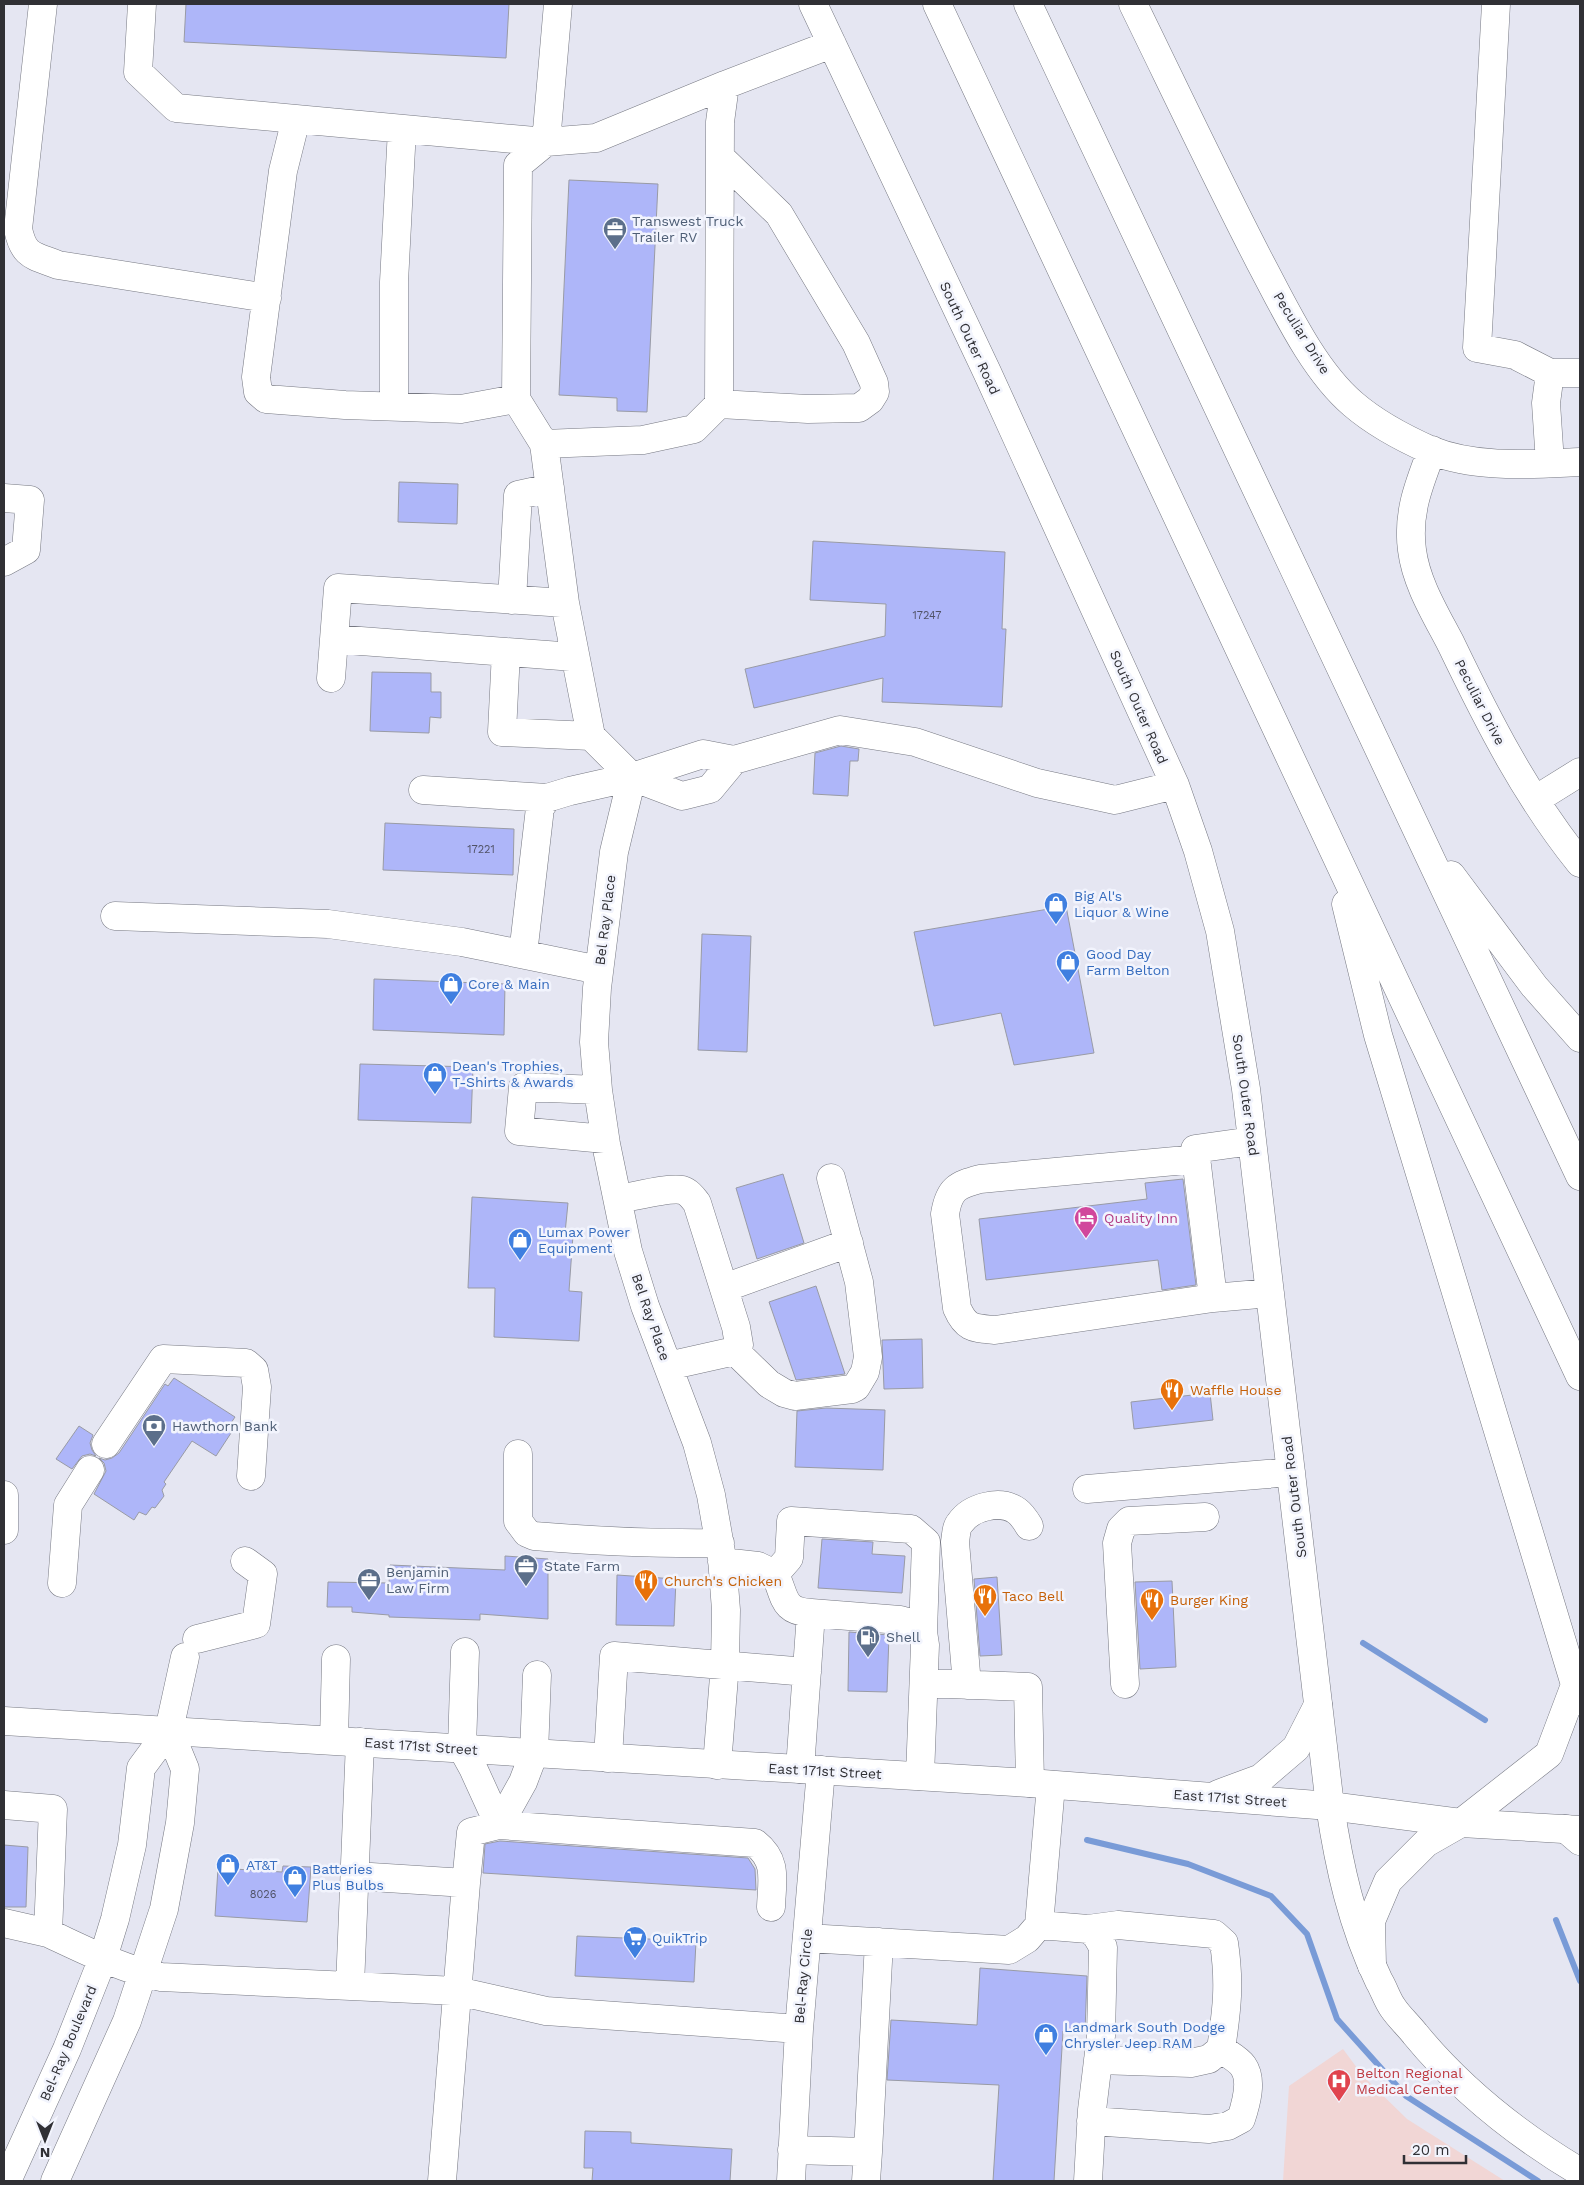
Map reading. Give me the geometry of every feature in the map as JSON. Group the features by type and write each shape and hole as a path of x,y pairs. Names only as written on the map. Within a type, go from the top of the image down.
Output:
{"main road":[{"path":"43,4 18,229 21,242 27,253 58,264 267,298"},
{"path":"142,4 138,72 176,108 546,142 596,138 725,84 832,44"},
{"path":"558,4 546,142 518,165 516,399 544,444 574,657 592,736 632,778"},
{"name":"South Outer Road","path":"813,4 987,372 1175,786 1198,851 1220,932 1246,1089 1330,1806 1343,1879 1352,1915 1372,1966 1392,2007 1428,2050 1468,2090 1510,2126 1580,2172"},
{"path":"937,4 1580,1376"},
{"path":"1028,4 1580,1176"},
{"name":"Peculiar Drive","path":"1133,4 1216,177 1281,301 1318,365 1352,403 1386,428 1432,450 1414,496 1411,522 1412,550 1420,579 1493,731 1535,800 1580,863"},
{"path":"1496,4 1477,348 1515,355 1550,373 1580,373"},
{"path":"544,444 643,440 694,429 719,404 720,122 725,84"},
{"path":"296,119 283,171 256,377 258,392 266,399 465,409 516,399"},
{"path":"394,406 394,282 402,129"},
{"path":"719,404 808,410 859,408 870,400 875,392 874,383 856,343 779,214 720,157"},
{"path":"1550,373 1546,403 1550,463"},
{"path":"1432,450 1467,460 1526,464 1580,462"},
{"path":"512,600 518,495 550,488"},
{"path":"4,498 30,500 26,550 4,562"},
{"path":"331,678 338,588 566,603"},
{"path":"334,639 574,657"},
{"path":"506,652 502,732 592,736"},
{"path":"423,790 547,798 570,791 632,778 703,754 734,760 840,730 915,742 1037,783 1115,800 1175,786"},
{"path":"1535,800 1580,772"},
{"name":"Bel Ray Place","path":"632,778 614,852 599,970 594,1042 598,1090 605,1139 628,1251 645,1306 698,1443 712,1494 721,1553 726,1610 725,1664 717,1766"},
{"path":"523,954 540,808 547,798"},
{"path":"1416,828 1534,986 1580,1038"},
{"path":"1331,844 1378,1035 1578,1693 1549,1754 1461,1823 1426,1843 1388,1881 1371,1921 1372,1966"},
{"path":"114,916 328,924 462,942 599,970"},
{"path":"598,1090 523,1087 519,1131 605,1139"},
{"path":"1213,1298 1195,1149 1252,1141"},
{"path":"1197,1159 980,1179 966,1182 952,1191 945,1214 958,1308 963,1320 974,1328 995,1330 1213,1298 1270,1293"},
{"path":"735,1351 775,1389 795,1396 822,1394 856,1387 865,1372 868,1357 859,1282 831,1178"},
{"path":"618,1199 674,1190 687,1192 693,1197 697,1203 724,1288 739,1339 739,1345 735,1351 668,1366"},
{"path":"724,1288 849,1244"},
{"path":"106,1444 163,1359 246,1363 254,1370 257,1387 251,1476"},
{"path":"518,1454 518,1521 526,1533 534,1536 672,1544 721,1553 775,1574 788,1606 796,1612 900,1620 914,1624 924,1632"},
{"path":"62,1583 68,1505 90,1470"},
{"path":"1087,1489 1291,1472"},
{"path":"4,1495 4,1530"},
{"path":"967,1685 955,1542 958,1524 970,1513 985,1506 1001,1506 1016,1510 1030,1526"},
{"path":"1125,1684 1117,1543 1121,1529 1129,1522 1205,1517"},
{"path":"775,1574 789,1558 791,1521 911,1529 926,1542 925,1645 920,1776"},
{"path":"55,2181 127,2022 164,1909 180,1823 185,1769 169,1730 191,1648 256,1624 263,1574 245,1561"},
{"name":"Bel-Ray Circle","path":"791,2181 806,1938 811,1770 807,1672 812,1613"},
{"path":"465,1652 462,1748 499,1825"},
{"path":"608,1758 614,1656 807,1672"},
{"path":"336,1659 347,1741 354,1876 350,1986"},
{"path":"499,1825 523,1782 534,1753 537,1675"},
{"path":"806,1938 1010,1950 1027,1939 1039,1925 1041,1784 1028,1687 924,1683"},
{"path":"1210,1797 1261,1778 1296,1748 1318,1705"},
{"name":"East 171st Street","path":"4,1722 70,1724 717,1766 1041,1784 1330,1806 1461,1823 1575,1833"},
{"name":"Bel-Ray Boulevard","path":"6,2181 67,2050 103,1958 115,1919 132,1845 141,1768 169,1730"},
{"path":"4,1804 54,1809 48,1932"},
{"path":"442,2181 471,1832 499,1825 755,1843 765,1851 772,1864 772,1907"},
{"path":"354,1876 466,1883"},
{"path":"4,1923 48,1932 103,1958 144,1974 161,1977 457,1991 546,2011 799,2030"},
{"path":"1039,1925 1088,1929 1118,1925 1214,1934 1224,1943 1228,1969 1228,2002 1221,2049 1209,2059 1191,2063 1098,2060"},
{"path":"1088,1929 1096,1935 1103,1946 1101,2036 1091,2121 1088,2181"},
{"path":"866,2181 879,1942"},
{"path":"1091,2121 1210,2129 1228,2126 1241,2120 1247,2100 1247,2082 1243,2066 1221,2049"},
{"path":"792,2150 868,2152"}],"shaded area":[{"name":"Belton Regional Medical Center","path":"1343,2049 1363,2076 1407,2119 1505,2181 1283,2181 1289,2086"}],"building":[{"path":"186,4 509,4 506,58 184,42"},
{"path":"569,180 658,184 647,412 617,411 617,398 559,395"},
{"path":"399,482 458,484 457,524 398,522"},
{"path":"813,541 1005,552 1002,629 1006,629 1002,707 882,702 883,678 754,708 745,669 885,636 886,604 810,600"},
{"path":"372,672 431,673 431,692 441,692 441,718 430,717 429,733 370,731"},
{"path":"841,746 859,749 858,761 850,761 848,796 813,794 815,753"},
{"path":"385,823 514,829 513,875 383,870"},
{"path":"1066,906 1094,1053 1014,1065 1001,1013 934,1026 914,932"},
{"path":"702,934 751,936 747,1052 698,1050"},
{"path":"374,979 505,984 504,1035 373,1030"},
{"path":"360,1064 473,1067 471,1123 358,1120"},
{"path":"783,1174 804,1243 757,1259 736,1188"},
{"name":"Quality Inn","path":"1183,1179 1196,1285 1162,1290 1158,1260 986,1280 979,1219 1147,1199 1145,1183"},
{"name":"Lumax Power Equipment","path":"472,1197 568,1203 565,1233 573,1235 569,1291 582,1292 579,1341 494,1337 495,1288 468,1288"},
{"path":"816,1286 845,1374 796,1380 769,1302"},
{"path":"922,1339 923,1388 884,1389 882,1340"},
{"name":"Hawthorn Bank","path":"174,1378 235,1417 229,1426 233,1430 216,1456 192,1441 164,1482 166,1484 162,1490 164,1496 155,1508 152,1507 146,1515 139,1512 134,1520 94,1494 106,1471 104,1463 99,1458 105,1460 119,1453 165,1384 168,1386"},
{"name":"Waffle House","path":"1210,1393 1213,1420 1134,1429 1131,1402"},
{"path":"826,1408 885,1410 883,1470 795,1467 797,1411"},
{"path":"79,1426 93,1435 90,1443 96,1456 90,1454 82,1456 72,1469 56,1459"},
{"path":"822,1539 873,1542 872,1554 905,1556 902,1593 818,1588"},
{"path":"505,1556 548,1559 548,1619 480,1614 480,1620 389,1617 389,1615 352,1612 352,1607 327,1607 328,1582 389,1583 390,1565 505,1570"},
{"name":"Church's Chicken","path":"617,1575 676,1579 674,1626 616,1625"},
{"name":"Taco Bell","path":"997,1577 1002,1655 980,1656 974,1579"},
{"path":"1172,1581 1176,1667 1140,1669 1135,1582"},
{"path":"849,1632 889,1635 887,1692 848,1691"},
{"path":"500,1841 748,1858 755,1869 756,1890 483,1873 485,1844"},
{"path":"4,1845 28,1847 26,1907 4,1907"},
{"path":"283,1866 311,1867 307,1922 215,1916 218,1868 282,1872"},
{"name":"QuikTrip","path":"577,1936 696,1941 694,1982 575,1976"},
{"path":"980,1968 1087,1976 1085,2032 1063,2031 1054,2181 993,2181 999,2085 887,2080 891,2020 977,2025"},
{"path":"585,2131 631,2132 631,2143 732,2149 730,2181 592,2181 593,2168 584,2168"}],"waterway":[{"path":"1363,1643 1485,1720"},
{"path":"1087,1840 1188,1864 1271,1896 1307,1934 1337,2019 1406,2096 1538,2181"},
{"path":"1556,1920 1580,1981"}],"place":[{"name":"Transwest Truck Trailer RV","path":"615,250"},
{"name":"Big Al's Liquor & Wine","path":"1056,925"},
{"name":"Good Day Farm Belton","path":"1068,983"},
{"name":"Core & Main","path":"451,1005"},
{"name":"Dean's Trophies, T-Shirts & Awards","path":"435,1095"},
{"name":"Quality Inn","path":"1086,1239"},
{"name":"Lumax Power Equipment","path":"520,1261"},
{"name":"Waffle House","path":"1172,1411"},
{"name":"Hawthorn Bank","path":"154,1447"},
{"name":"State Farm","path":"526,1587"},
{"name":"Benjamin Law Firm","path":"369,1601"},
{"name":"Church's Chicken","path":"646,1602"},
{"name":"Taco Bell","path":"985,1617"},
{"name":"Burger King","path":"1152,1621"},
{"name":"Shell","path":"868,1658"},
{"name":"AT&T","path":"228,1886"},
{"name":"Batteries Plus Bulbs","path":"295,1898"},
{"name":"QuikTrip","path":"635,1959"},
{"name":"Landmark South Dodge Chrysler Jeep RAM","path":"1046,2056"},
{"name":"Belton Regional Medical Center","path":"1339,2102"}]}
